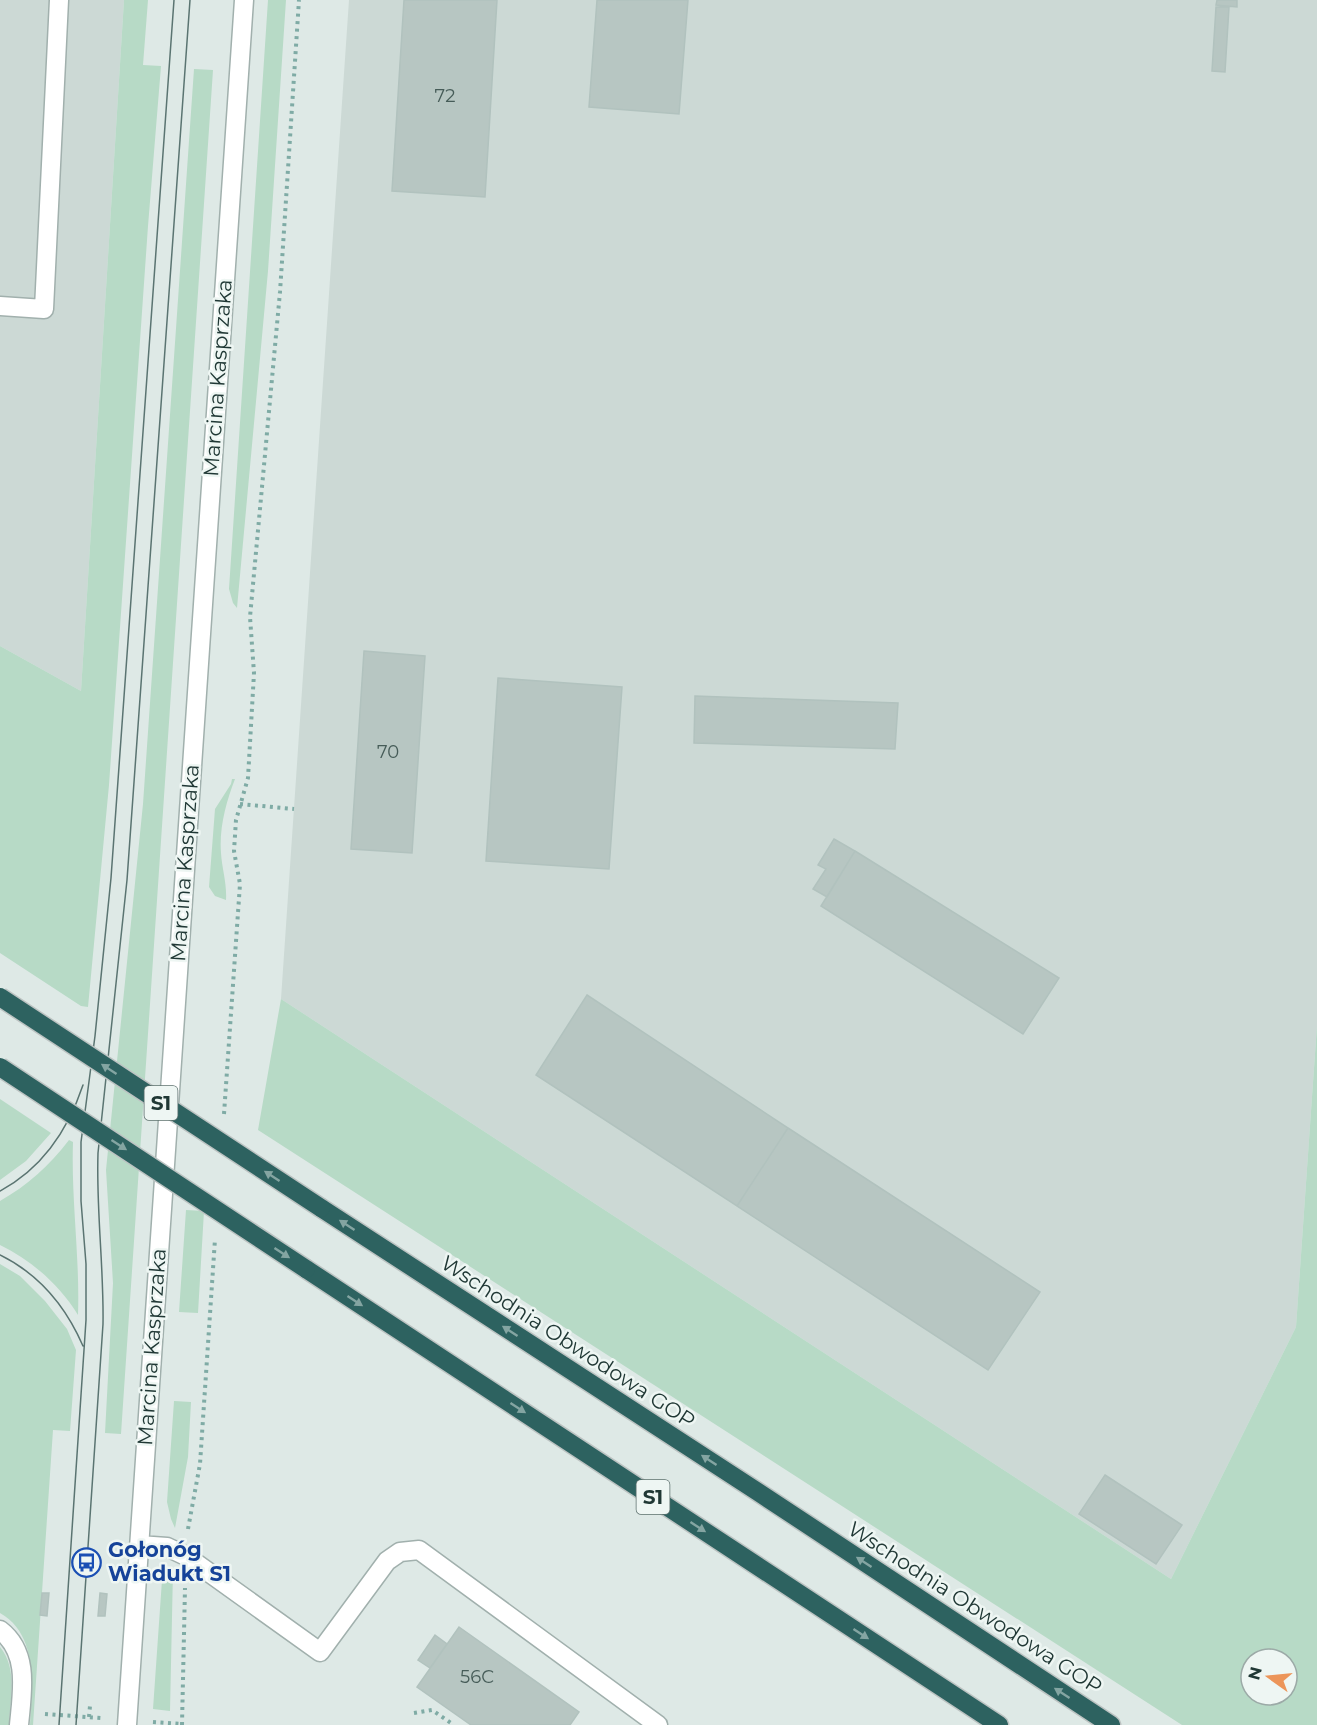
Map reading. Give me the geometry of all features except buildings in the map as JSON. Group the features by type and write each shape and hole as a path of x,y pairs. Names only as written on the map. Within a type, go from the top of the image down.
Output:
{"highway":[{"name":"Wschodnia Obwodowa GOP","path":"0,997 1111,1725"},
{"name":"S1","path":"0,1067 999,1725"}],"street":[{"path":"0,306 44,309 59,0"},
{"name":"Marcina Kasprzaka","path":"127,1725 244,0"},
{"path":"139,1545 167,1547 186,1556 320,1652 387,1561 400,1551 419,1550 658,1725"},
{"path":"0,1630 8,1637 21,1662 23,1676 20,1725"}],"path":[{"path":"223,1123 240,884 234,851 236,820 248,778 254,672 250,617 280,292 299,0"},
{"path":"240,804 294,809"},
{"path":"152,1722 182,1724 186,1538 201,1458 215,1239"},
{"path":"45,1702 45,1714 101,1718"},
{"path":"89,1717 90,1706"},
{"path":"414,1713 432,1710 454,1725"}],"shaded area":[{"path":"0,0 124,0 81,691 0,646"},
{"path":"349,0 1317,0 1317,1025 1296,1327 1171,1579 281,999"}],"green space":[{"path":"124,0 148,0 143,65 161,66 109,785 88,1007 81,1006 0,953 0,646 81,691"},
{"path":"268,0 286,0 268,271 237,608 229,589"},
{"path":"194,69 213,70 121,1434 105,1433 113,1283 106,1170 143,804"},
{"path":"232,779 235,779 226,806 221,834 226,900 215,896 209,887 215,809"},
{"path":"281,999 1171,1579 1296,1327 1317,1025 1317,1725 1182,1725 258,1130"},
{"path":"0,1099 51,1133 26,1161 0,1180"},
{"path":"69,1140 73,1142 78,1315 44,1274 23,1258 0,1245 0,1201 38,1174"},
{"path":"186,1210 204,1211 198,1313 179,1312"},
{"path":"0,1264 20,1276 45,1301 67,1329 76,1350 70,1431 53,1430 33,1725 30,1725 32,1679 27,1648 13,1623 0,1613"},
{"path":"174,1401 191,1402 188,1457 175,1528 167,1502"},
{"path":"173,1570 170,1711 153,1709 162,1577"},
{"path":"0,1647 6,1656 11,1674 9,1725 0,1725"}],"tram line":[{"path":"59,1725 86,1320 81,1142 95,1036 111,878 174,0"},
{"path":"76,1725 103,1324 98,1153 127,880 190,0"},
{"path":"0,1191 29,1171 52,1146 70,1117 83,1085"},
{"path":"0,1255 27,1272 50,1293 60,1305 83,1346"}],"place":[{"name":"Gołonóg Wiadukt S1","path":"87,1562"}]}
